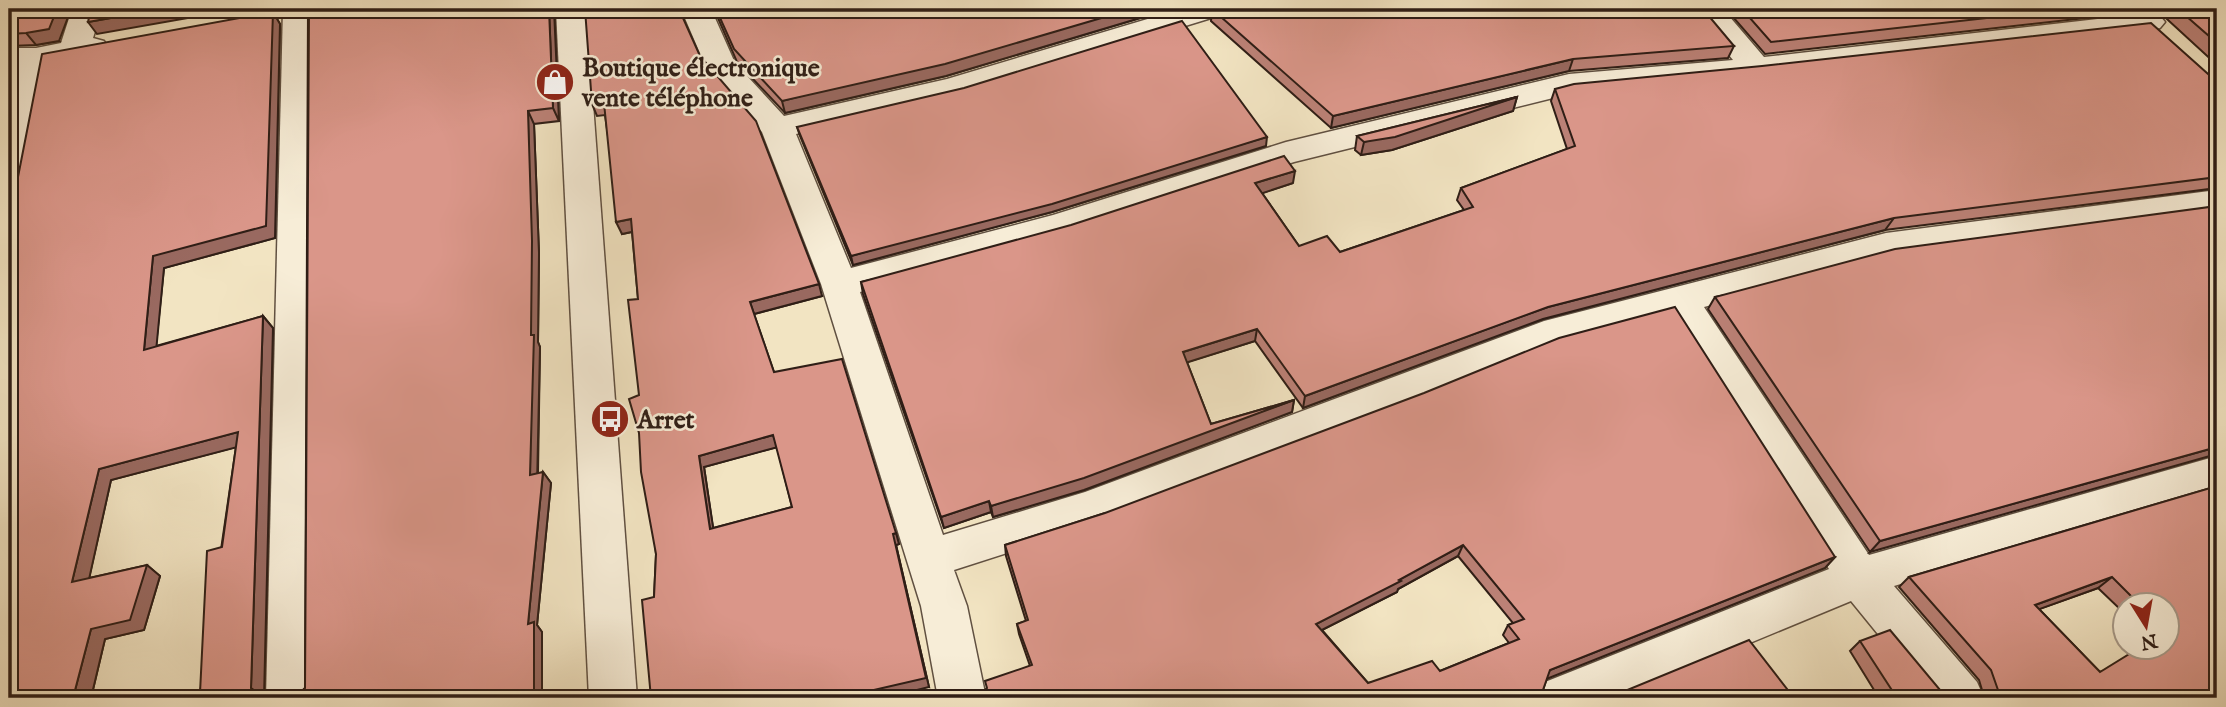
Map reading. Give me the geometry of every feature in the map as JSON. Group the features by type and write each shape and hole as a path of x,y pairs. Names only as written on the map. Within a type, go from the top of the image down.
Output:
{"street":[{"path":"74,50 87,9"},
{"path":"571,9 613,698"},
{"path":"696,9 721,67 777,128 839,284 944,606 962,698"},
{"path":"777,128 953,87 1211,9"},
{"path":"1707,9 1756,67"},
{"path":"290,11 290,698"},
{"path":"839,284 1059,226 1286,153 1569,84 1756,67 2152,23"},
{"path":"9,194 22,57 127,41"},
{"path":"927,559 1089,509 1405,391 1544,335 1886,246 2217,202"},
{"path":"1680,301 1858,577 1960,698"},
{"path":"1562,698 1858,577 2217,472"}],"building":[{"path":"9,9 57,9 49,29 9,34"},
{"path":"91,9 162,9 88,22"},
{"path":"309,9 549,9 553,108 528,111 532,241 531,335 534,335 530,475 543,472 528,624 534,622 534,698 162,698 200,693 207,551 222,547 238,432 99,469 72,582 147,565 130,620 91,629 73,698 9,698 9,193 17,182 42,54 273,12 266,226 153,256 144,350 263,316 251,688 254,691 302,691 305,688"},
{"path":"585,9 679,9 700,56 756,121 819,284 750,302 774,372 842,359 896,533 893,534 926,678 865,692 866,698 651,698 642,600 654,597 656,554 641,472 639,433 629,399 639,395 628,300 638,299 631,219 616,222 604,103 592,104","holes":["773,435 792,507 710,529 699,456"]},
{"path":"716,9 1132,9 945,64 782,101 734,49"},
{"path":"1212,9 1703,9 1734,46 1573,59 1333,116"},
{"path":"1742,9 2068,9 1771,42"},
{"path":"2178,9 2217,9 2217,43"},
{"path":"1182,21 1267,137 1052,204 851,256 797,127 964,88"},
{"path":"2151,23 2217,82 2217,177 1894,218 1548,307 1305,396 1257,329 1183,352 1211,424 1294,400 1084,478 991,506 989,501 941,517 861,282 1071,225 1284,156 1295,171 1255,183 1299,246 1327,236 1340,252 1473,207 1461,188 1575,146 1555,89 1574,84"},
{"path":"1517,97 1395,137 1364,142 1357,136"},
{"path":"2217,206 2217,447 1880,541 1715,297 1895,249"},
{"path":"1675,307 1835,557 1550,670 1543,690 1625,691 1749,640 1794,698 965,698 964,691 984,691 987,688 985,681 1032,665 1017,624 1028,620 1005,545 1105,513 1424,393 1559,338","holes":["1463,545 1524,619 1508,625 1519,639 1440,671 1432,661 1368,683 1316,624 1401,581 1399,580"]},
{"path":"2217,486 2217,698 1897,698 1860,641 1890,630 1940,690 1998,690 1991,670 1909,577"}],"place":[{"name":"Boutique électronique vente téléphone","path":"555,82"},
{"name":"Arret","path":"610,419"}]}
